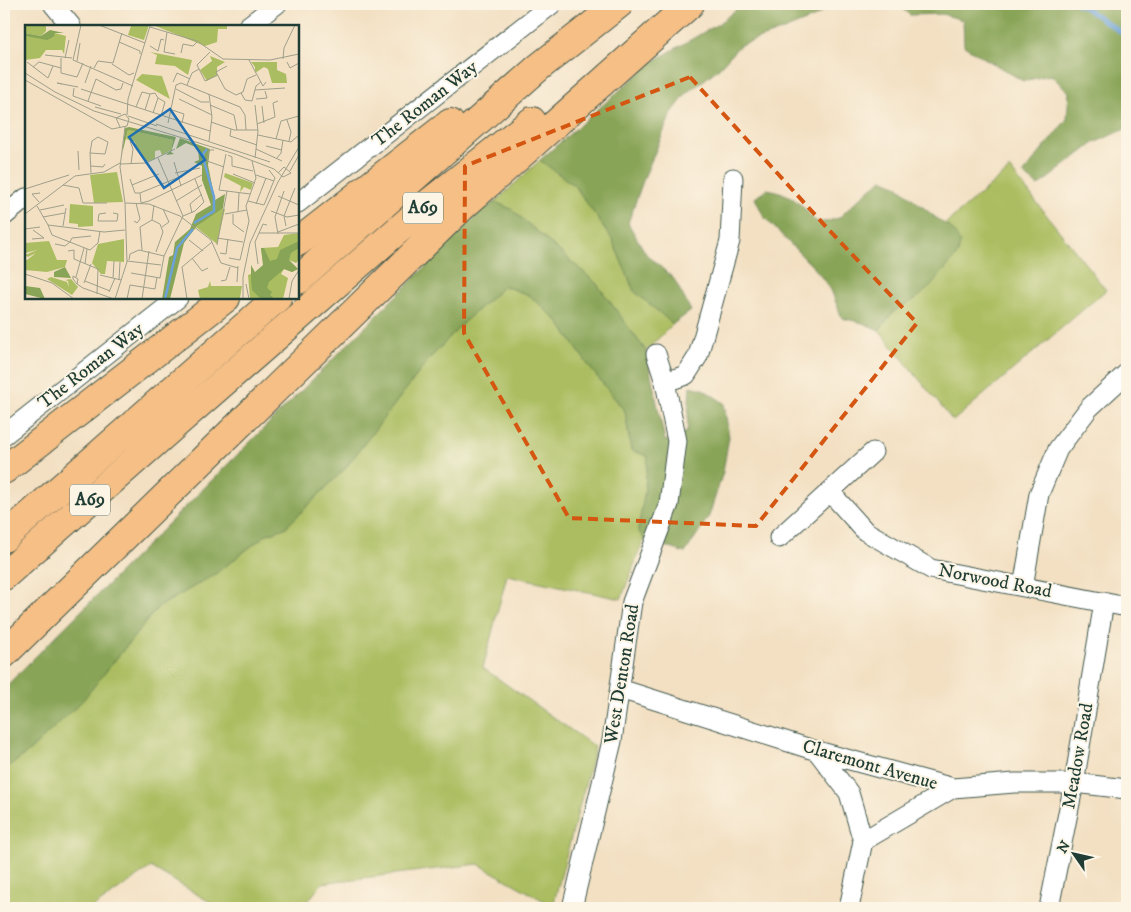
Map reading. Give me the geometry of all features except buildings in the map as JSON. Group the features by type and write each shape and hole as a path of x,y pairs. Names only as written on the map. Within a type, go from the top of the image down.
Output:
{"highway":[{"name":"A69","path":"299,279 538,67 619,4"},
{"name":"A69","path":"4,576 430,202 677,4"},
{"path":"4,654 462,207 690,4"},
{"path":"299,241 451,123 538,67"},
{"path":"4,470 225,299"},
{"name":"A69","path":"4,538 276,299"}],"street":[{"path":"53,4 70,25"},
{"path":"249,25 278,4"},
{"name":"The Roman Way","path":"299,202 552,4"},
{"path":"665,382 686,375 698,356 730,241 732,178"},
{"path":"6,210 25,199"},
{"name":"The Roman Way","path":"4,435 177,299"},
{"name":"West Denton Road","path":"572,908 612,741 632,602 669,504 676,441 665,382 656,354"},
{"path":"1023,587 1039,494 1058,449 1089,408 1127,373"},
{"path":"778,538 872,452"},
{"name":"Norwood Road","path":"830,492 865,531 931,570 1127,607"},
{"name":"Meadow Road","path":"1049,908 1074,783 1104,602"},
{"name":"Claremont Avenue","path":"620,689 817,751 952,788 1014,782 1074,783 1127,789"},
{"path":"817,751 848,794 863,841 850,908"},
{"path":"863,841 952,788"}],"highlighted area":[{"path":"690,77 828,229 917,323 756,526 569,518 464,333 465,166"}],"green space":[{"path":"743,4 832,4 813,18 740,45 718,69 686,94 671,114 644,178 628,223 646,254 674,279 691,311 673,324 634,291 612,239 575,186 540,160 652,62 718,24"},
{"path":"896,4 1127,4 1127,128 1094,143 1038,186 1023,174 1067,119 1069,92 1051,75 1023,81 964,46 963,20 942,14 910,15"},
{"path":"540,160 575,186 612,239 634,291 673,324 646,351 596,283 511,209 495,202"},
{"path":"1010,169 1106,290 953,421 879,330 894,311 917,298 952,229 945,224"},
{"path":"882,179 896,185 952,229 960,242 958,254 931,286 917,298 894,311 879,330 863,323 842,318 831,290 816,270 764,217 755,198 767,189 782,193 800,204 815,221 825,222 839,218"},
{"path":"495,202 511,209 596,283 646,351 665,441 687,432 690,386 703,389 724,403 729,437 723,472 709,516 685,553 644,539 638,530 644,497 648,456 631,450 625,411 591,369 558,321 529,295 504,286 465,321 430,358 343,471 285,528 267,534 215,574 157,608 82,701 26,754 4,770 4,688 481,211"},
{"path":"504,286 529,295 558,321 591,369 625,411 631,450 648,456 644,497 638,530 644,539 621,599 507,575 483,668 595,747 553,906 478,864 322,883 303,908 220,908 151,867 92,908 4,908 4,770 26,754 82,701 157,608 215,574 267,534 285,528 343,471 430,358 465,321"}],"waterway":[{"path":"1077,4 1127,36"}]}
